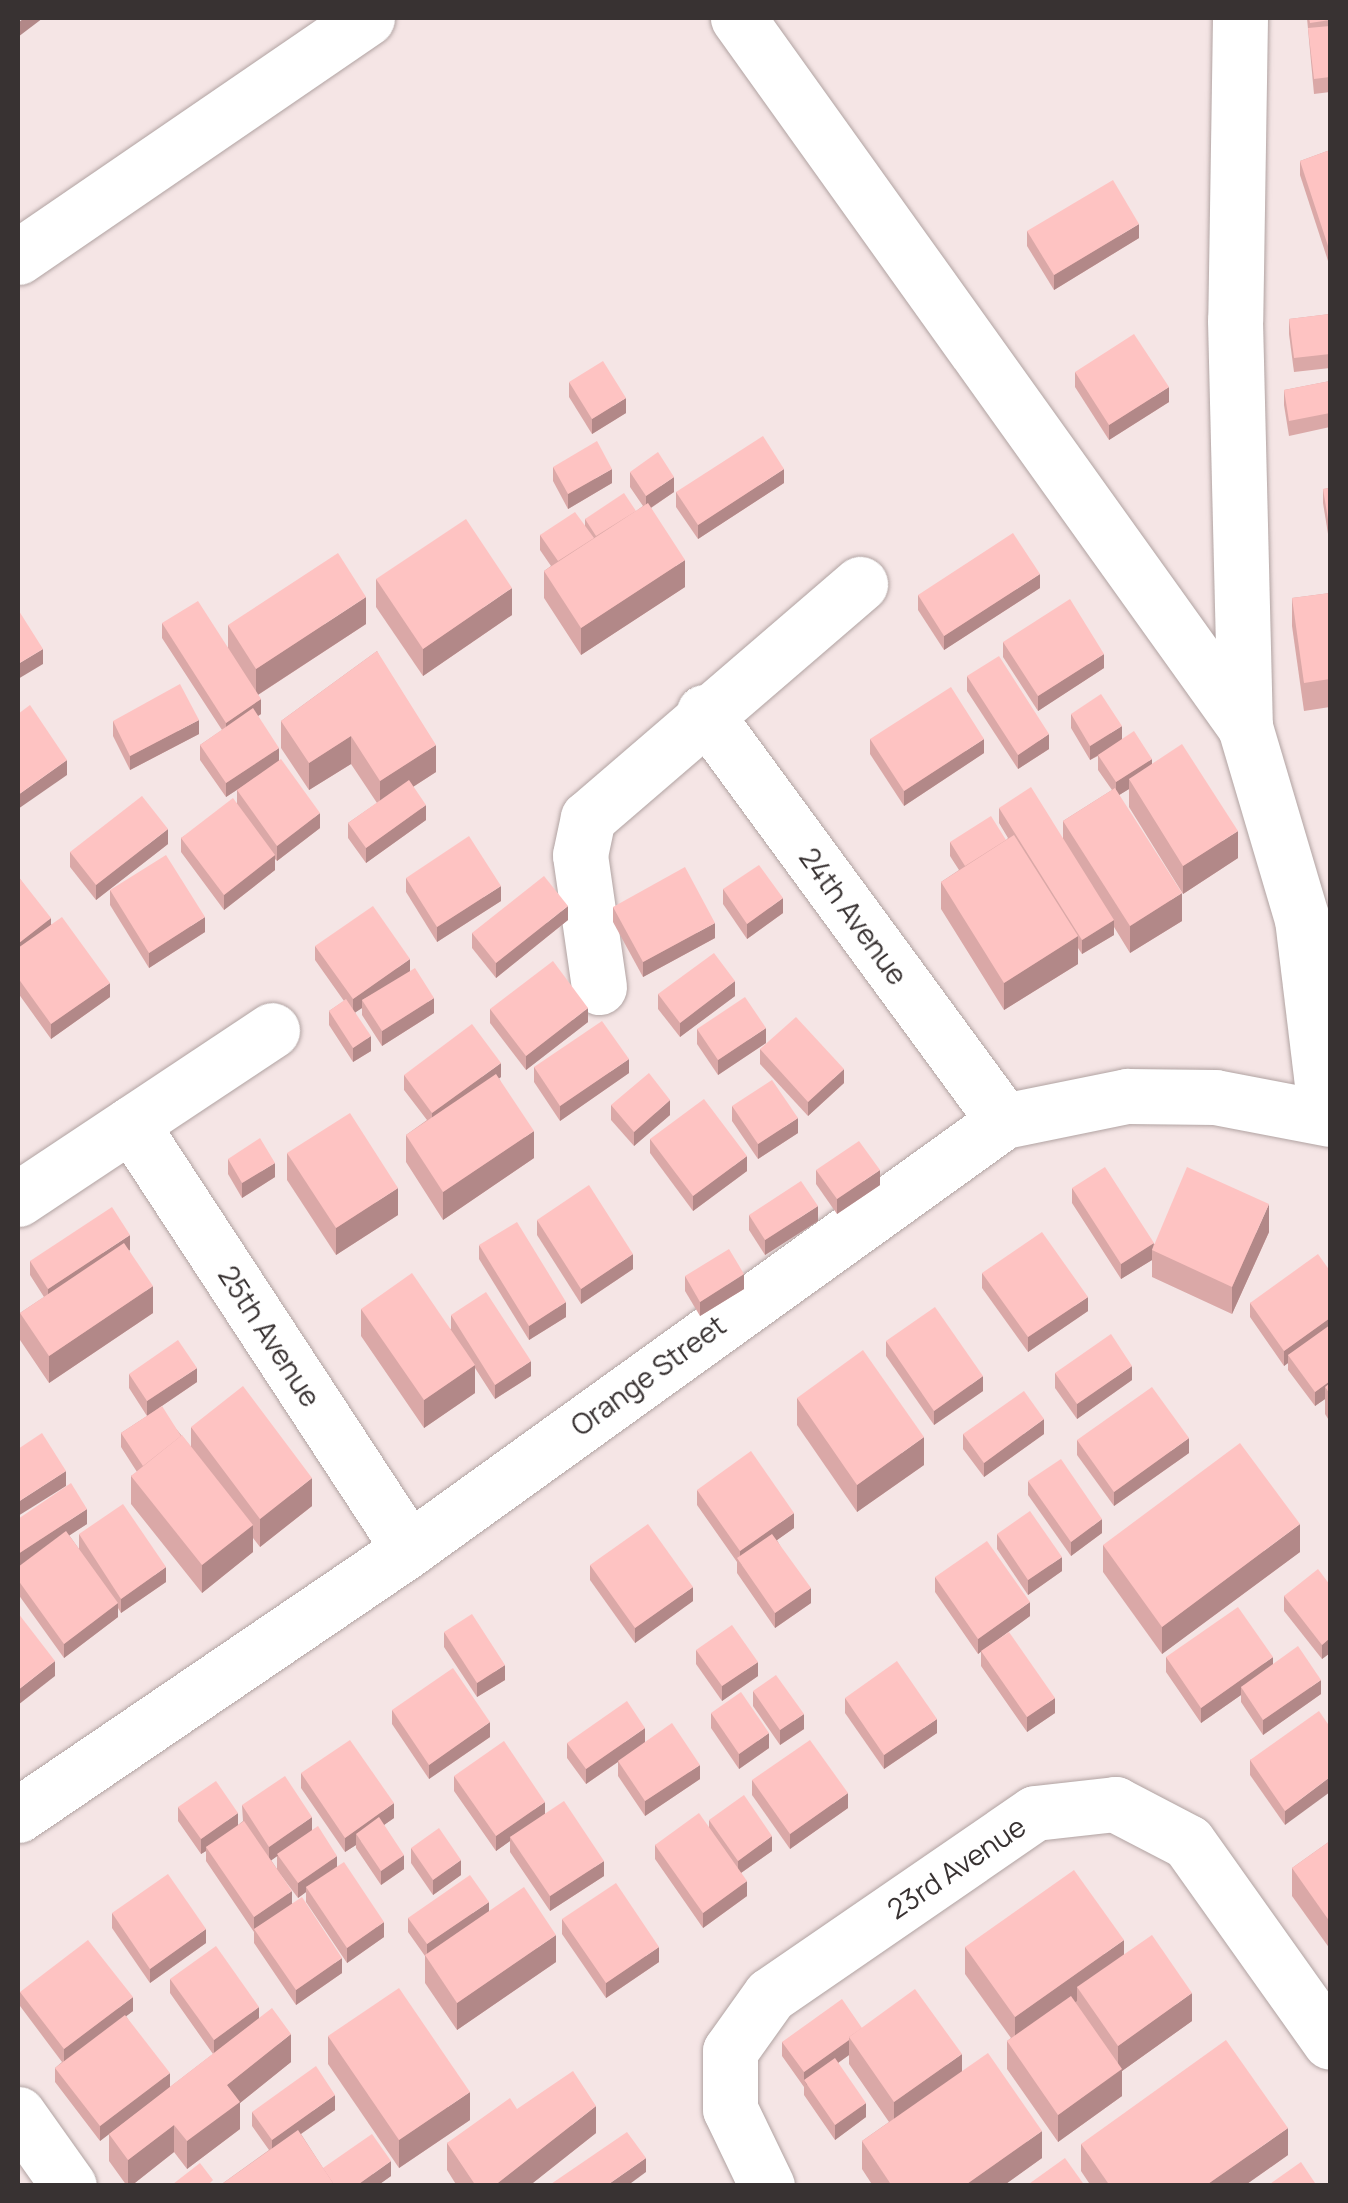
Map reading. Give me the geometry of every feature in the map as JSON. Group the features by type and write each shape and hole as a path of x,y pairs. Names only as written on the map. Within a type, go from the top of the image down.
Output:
{"street":[{"path":"18,257 367,18"},
{"path":"738,18 1245,727"},
{"path":"1240,18 1235,320 1245,727 1302,918 1329,1118"},
{"path":"599,988 580,855 588,818 704,712 860,584"},
{"name":"24th Avenue","path":"704,712 1004,1121"},
{"path":"18,1199 272,1030"},
{"name":"Orange Street","path":"18,1816 409,1549 1004,1121 1127,1096 1216,1097 1329,1118"},
{"name":"25th Avenue","path":"131,1124 409,1549"},
{"name":"23rd Avenue","path":"768,2186 730,2109 730,2051 770,1994 1034,1813 1115,1804 1188,1842 1329,2038"},
{"path":"18,2114 70,2186"}],"building":[{"path":"1309,18 1330,18 1330,20 1310,23"},
{"path":"1330,26 1330,77 1314,79 1308,28"},
{"path":"1330,150 1330,252 1300,161"},
{"path":"1113,180 1139,224 1054,275 1027,231"},
{"path":"1330,314 1330,354 1294,358 1289,319"},
{"path":"1134,334 1169,387 1109,425 1075,372"},
{"path":"603,361 626,398 592,419 569,382"},
{"path":"1330,381 1330,413 1289,421 1284,390"},
{"path":"763,436 784,469 698,525 676,492"},
{"path":"597,441 612,469 568,494 553,467"},
{"path":"658,452 674,477 646,496 630,472"},
{"path":"1330,488 1330,525 1329,525 1323,489"},
{"path":"624,493 636,511 596,536 585,519"},
{"path":"648,503 685,560 581,628 544,571"},
{"path":"575,512 594,538 558,561 540,535"},
{"path":"466,519 512,588 423,649 376,579"},
{"path":"1013,533 1040,574 944,636 918,595"},
{"path":"338,553 366,597 256,669 228,625"},
{"path":"1330,593 1330,679 1304,683 1292,598"},
{"path":"1070,599 1104,654 1038,696 1003,642"},
{"path":"198,601 261,699 226,723 162,623"},
{"path":"18,612 43,649 18,664"},
{"path":"377,651 436,745 380,781 351,736 309,763 281,721"},
{"path":"999,656 1049,734 1018,755 967,676"},
{"path":"180,684 199,720 130,756 113,721"},
{"path":"951,687 984,739 904,791 870,739"},
{"path":"1101,694 1122,726 1090,746 1071,714"},
{"path":"30,705 67,760 18,795 18,714"},
{"path":"253,708 279,748 226,783 200,745"},
{"path":"1134,731 1152,759 1116,782 1098,755"},
{"path":"1182,744 1238,831 1183,866 1129,779"},
{"path":"281,759 320,813 277,846 237,790"},
{"path":"409,780 426,805 366,848 348,823"},
{"path":"1031,787 1114,920 1082,940 999,808"},
{"path":"1115,788 1182,893 1130,926 1063,821"},
{"path":"142,796 168,829 96,885 70,852"},
{"path":"233,798 275,855 224,895 181,838"},
{"path":"991,816 1006,840 965,866 950,842"},
{"path":"1014,835 1078,936 1004,983 941,882"},
{"path":"469,836 501,886 437,927 406,878"},
{"path":"166,855 205,917 149,953 110,890"},
{"path":"759,865 783,898 747,924 723,889"},
{"path":"685,867 715,923 643,962 613,907"},
{"path":"18,876 51,918 19,943 18,942"},
{"path":"544,876 568,906 496,963 472,933"},
{"path":"373,906 410,959 353,999 315,946"},
{"path":"62,917 110,983 51,1024 18,978 18,948"},
{"path":"714,953 735,981 680,1023 658,994"},
{"path":"553,961 588,1008 526,1056 490,1009"},
{"path":"415,968 434,998 382,1031 362,1000"},
{"path":"745,997 766,1028 718,1060 697,1029"},
{"path":"346,999 371,1036 353,1048 329,1011"},
{"path":"796,1017 844,1069 808,1102 760,1049"},
{"path":"602,1021 629,1059 560,1106 534,1067"},
{"path":"472,1024 501,1063 432,1113 404,1075"},
{"path":"649,1073 670,1100 634,1132 611,1105"},
{"path":"496,1074 534,1131 443,1192 406,1135"},
{"path":"772,1080 798,1118 758,1144 732,1106"},
{"path":"704,1099 747,1156 693,1196 650,1139"},
{"path":"350,1113 398,1188 336,1228 287,1153"},
{"path":"260,1138 275,1163 242,1183 228,1159"},
{"path":"859,1141 880,1170 837,1199 816,1170"},
{"path":"1105,1167 1154,1243 1121,1264 1072,1188"},
{"path":"1187,1167 1269,1204 1232,1287 1152,1250"},
{"path":"801,1181 818,1206 765,1240 749,1215"},
{"path":"589,1185 633,1254 581,1289 537,1220"},
{"path":"112,1207 130,1235 48,1289 30,1261"},
{"path":"517,1222 566,1302 529,1326 479,1245"},
{"path":"1042,1232 1088,1297 1028,1337 982,1273"},
{"path":"124,1243 153,1286 49,1356 20,1313"},
{"path":"729,1249 744,1274 700,1302 685,1276"},
{"path":"1318,1254 1330,1271 1330,1318 1284,1351 1250,1303"},
{"path":"412,1273 475,1365 424,1400 361,1309"},
{"path":"486,1292 531,1361 495,1385 451,1315"},
{"path":"935,1307 983,1376 934,1411 886,1341"},
{"path":"1330,1325 1330,1381 1315,1392 1288,1355"},
{"path":"1111,1334 1132,1366 1077,1404 1055,1373"},
{"path":"178,1340 197,1368 147,1401 129,1374"},
{"path":"863,1350 924,1437 857,1485 797,1398"},
{"path":"243,1386 312,1478 260,1519 191,1427"},
{"path":"1152,1387 1189,1438 1114,1492 1077,1440"},
{"path":"1024,1391 1044,1419 984,1463 963,1434"},
{"path":"162,1406 181,1436 143,1466 121,1433"},
{"path":"42,1433 66,1471 18,1502 18,1449"},
{"path":"182,1435 253,1525 202,1565 131,1476"},
{"path":"1240,1443 1300,1524 1162,1627 1103,1545"},
{"path":"751,1451 794,1513 740,1551 697,1490"},
{"path":"1061,1459 1102,1519 1071,1542 1028,1481"},
{"path":"71,1483 87,1509 18,1554 18,1519"},
{"path":"123,1504 166,1567 121,1599 79,1534"},
{"path":"1030,1511 1062,1557 1028,1580 997,1534"},
{"path":"648,1524 693,1587 635,1628 590,1565"},
{"path":"66,1531 118,1603 64,1644 18,1580 18,1567"},
{"path":"772,1534 811,1588 775,1613 737,1558"},
{"path":"987,1541 1030,1602 978,1639 935,1577"},
{"path":"1318,1569 1330,1585 1330,1638 1322,1645 1284,1596"},
{"path":"1238,1607 1273,1657 1201,1708 1166,1657"},
{"path":"18,1613 55,1661 18,1690"},
{"path":"472,1614 505,1665 477,1683 444,1632"},
{"path":"732,1625 758,1662 722,1686 696,1650"},
{"path":"1009,1632 1055,1698 1027,1717 981,1651"},
{"path":"1298,1646 1321,1680 1263,1720 1241,1687"},
{"path":"897,1661 937,1719 884,1755 845,1698"},
{"path":"453,1668 490,1722 429,1765 392,1710"},
{"path":"776,1675 804,1714 780,1730 753,1691"},
{"path":"741,1692 769,1733 739,1754 711,1713"},
{"path":"627,1701 645,1728 586,1769 567,1743"},
{"path":"1319,1711 1330,1727 1330,1777 1285,1811 1250,1760"},
{"path":"672,1723 700,1765 645,1801 618,1761"},
{"path":"350,1740 394,1803 345,1838 301,1773"},
{"path":"810,1740 848,1793 790,1834 752,1780"},
{"path":"504,1741 545,1802 496,1836 454,1776"},
{"path":"285,1776 312,1817 269,1847 242,1805"},
{"path":"216,1781 238,1813 201,1839 178,1807"},
{"path":"744,1795 772,1836 738,1861 709,1820"},
{"path":"564,1801 604,1861 550,1896 510,1837"},
{"path":"699,1813 747,1881 703,1913 655,1845"},
{"path":"379,1817 404,1855 381,1871 356,1834"},
{"path":"244,1821 292,1891 254,1917 206,1847"},
{"path":"318,1826 337,1856 298,1883 277,1854"},
{"path":"439,1828 461,1860 433,1880 411,1848"},
{"path":"1330,1841 1330,1922 1292,1868"},
{"path":"344,1862 384,1922 347,1948 306,1887"},
{"path":"1074,1870 1124,1940 1015,2017 965,1947"},
{"path":"168,1874 206,1929 150,1969 112,1913"},
{"path":"470,1875 489,1902 427,1944 408,1918"},
{"path":"616,1883 659,1947 606,1983 562,1919"},
{"path":"524,1887 556,1935 457,2003 425,1955"},
{"path":"302,1897 342,1958 296,1990 254,1929"},
{"path":"1152,1935 1192,1993 1118,2046 1077,1987"},
{"path":"88,1940 133,1997 64,2049 20,1992"},
{"path":"216,1946 259,2007 214,2040 170,1979"},
{"path":"399,1988 470,2092 399,2140 328,2036"},
{"path":"915,1989 962,2054 894,2102 849,2037"},
{"path":"1071,1996 1122,2069 1058,2115 1007,2041"},
{"path":"842,1999 862,2028 804,2072 782,2042"},
{"path":"272,2008 291,2034 227,2085 240,2102 187,2141 174,2125 128,2160 109,2134"},
{"path":"125,2015 170,2073 100,2126 55,2068"},
{"path":"1226,2040 1288,2128 1205,2186 1110,2186 1081,2144"},
{"path":"988,2053 1042,2131 964,2186 892,2186 862,2141"},
{"path":"835,2058 866,2103 835,2125 804,2080"},
{"path":"316,2066 335,2095 272,2140 252,2112"},
{"path":"573,2071 596,2106 494,2186 476,2186 447,2143 510,2098 517,2109"},
{"path":"298,2130 335,2186 219,2186"},
{"path":"627,2132 646,2158 606,2186 548,2186"},
{"path":"372,2134 391,2161 356,2186 335,2186 323,2168"},
{"path":"1065,2158 1085,2186 1026,2186"},
{"path":"1301,2162 1317,2186 1267,2186"},
{"path":"200,2163 213,2180 207,2186 174,2186 173,2184"}]}
